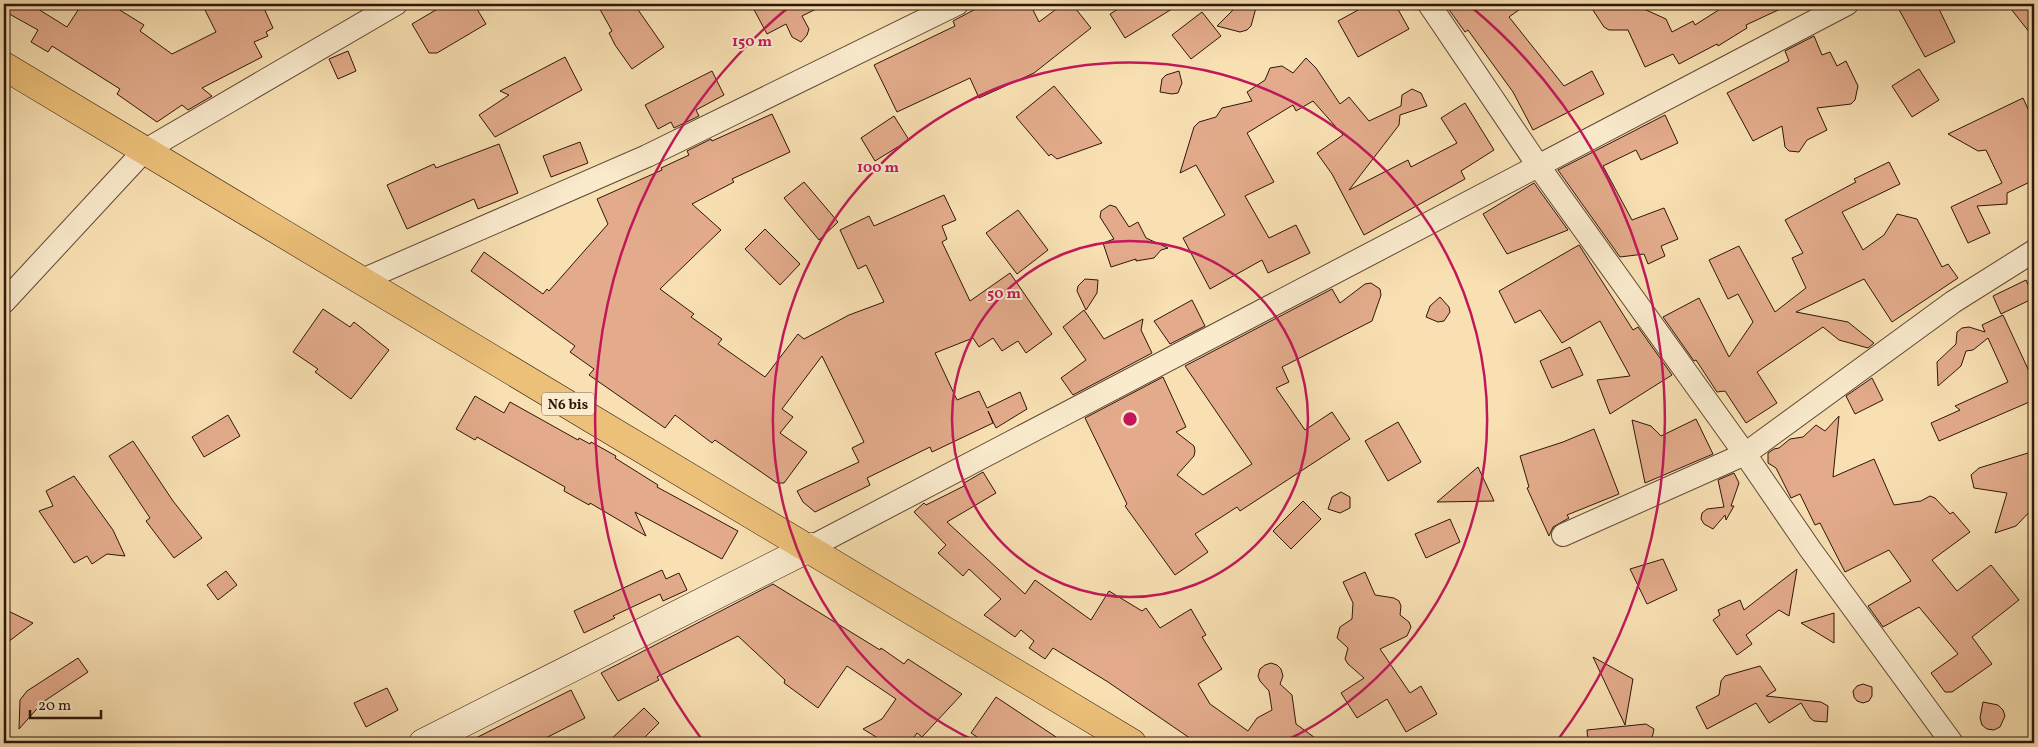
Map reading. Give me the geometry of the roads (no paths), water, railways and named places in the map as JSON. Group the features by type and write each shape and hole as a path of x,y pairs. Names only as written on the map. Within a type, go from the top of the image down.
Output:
{"highway":[{"name":"N6 bis","path":"4,66 360,281 811,547 1132,743"}],"main road":[{"path":"423,743 811,547"}],"street":[{"path":"4,302 144,151 396,4"},
{"path":"360,281 647,156 957,4"},
{"path":"1429,4 1537,164 1745,454 1810,549 1952,743"},
{"path":"811,547 1537,164 1847,4"},
{"path":"1563,535 1745,454 1953,302 2034,251"}]}
